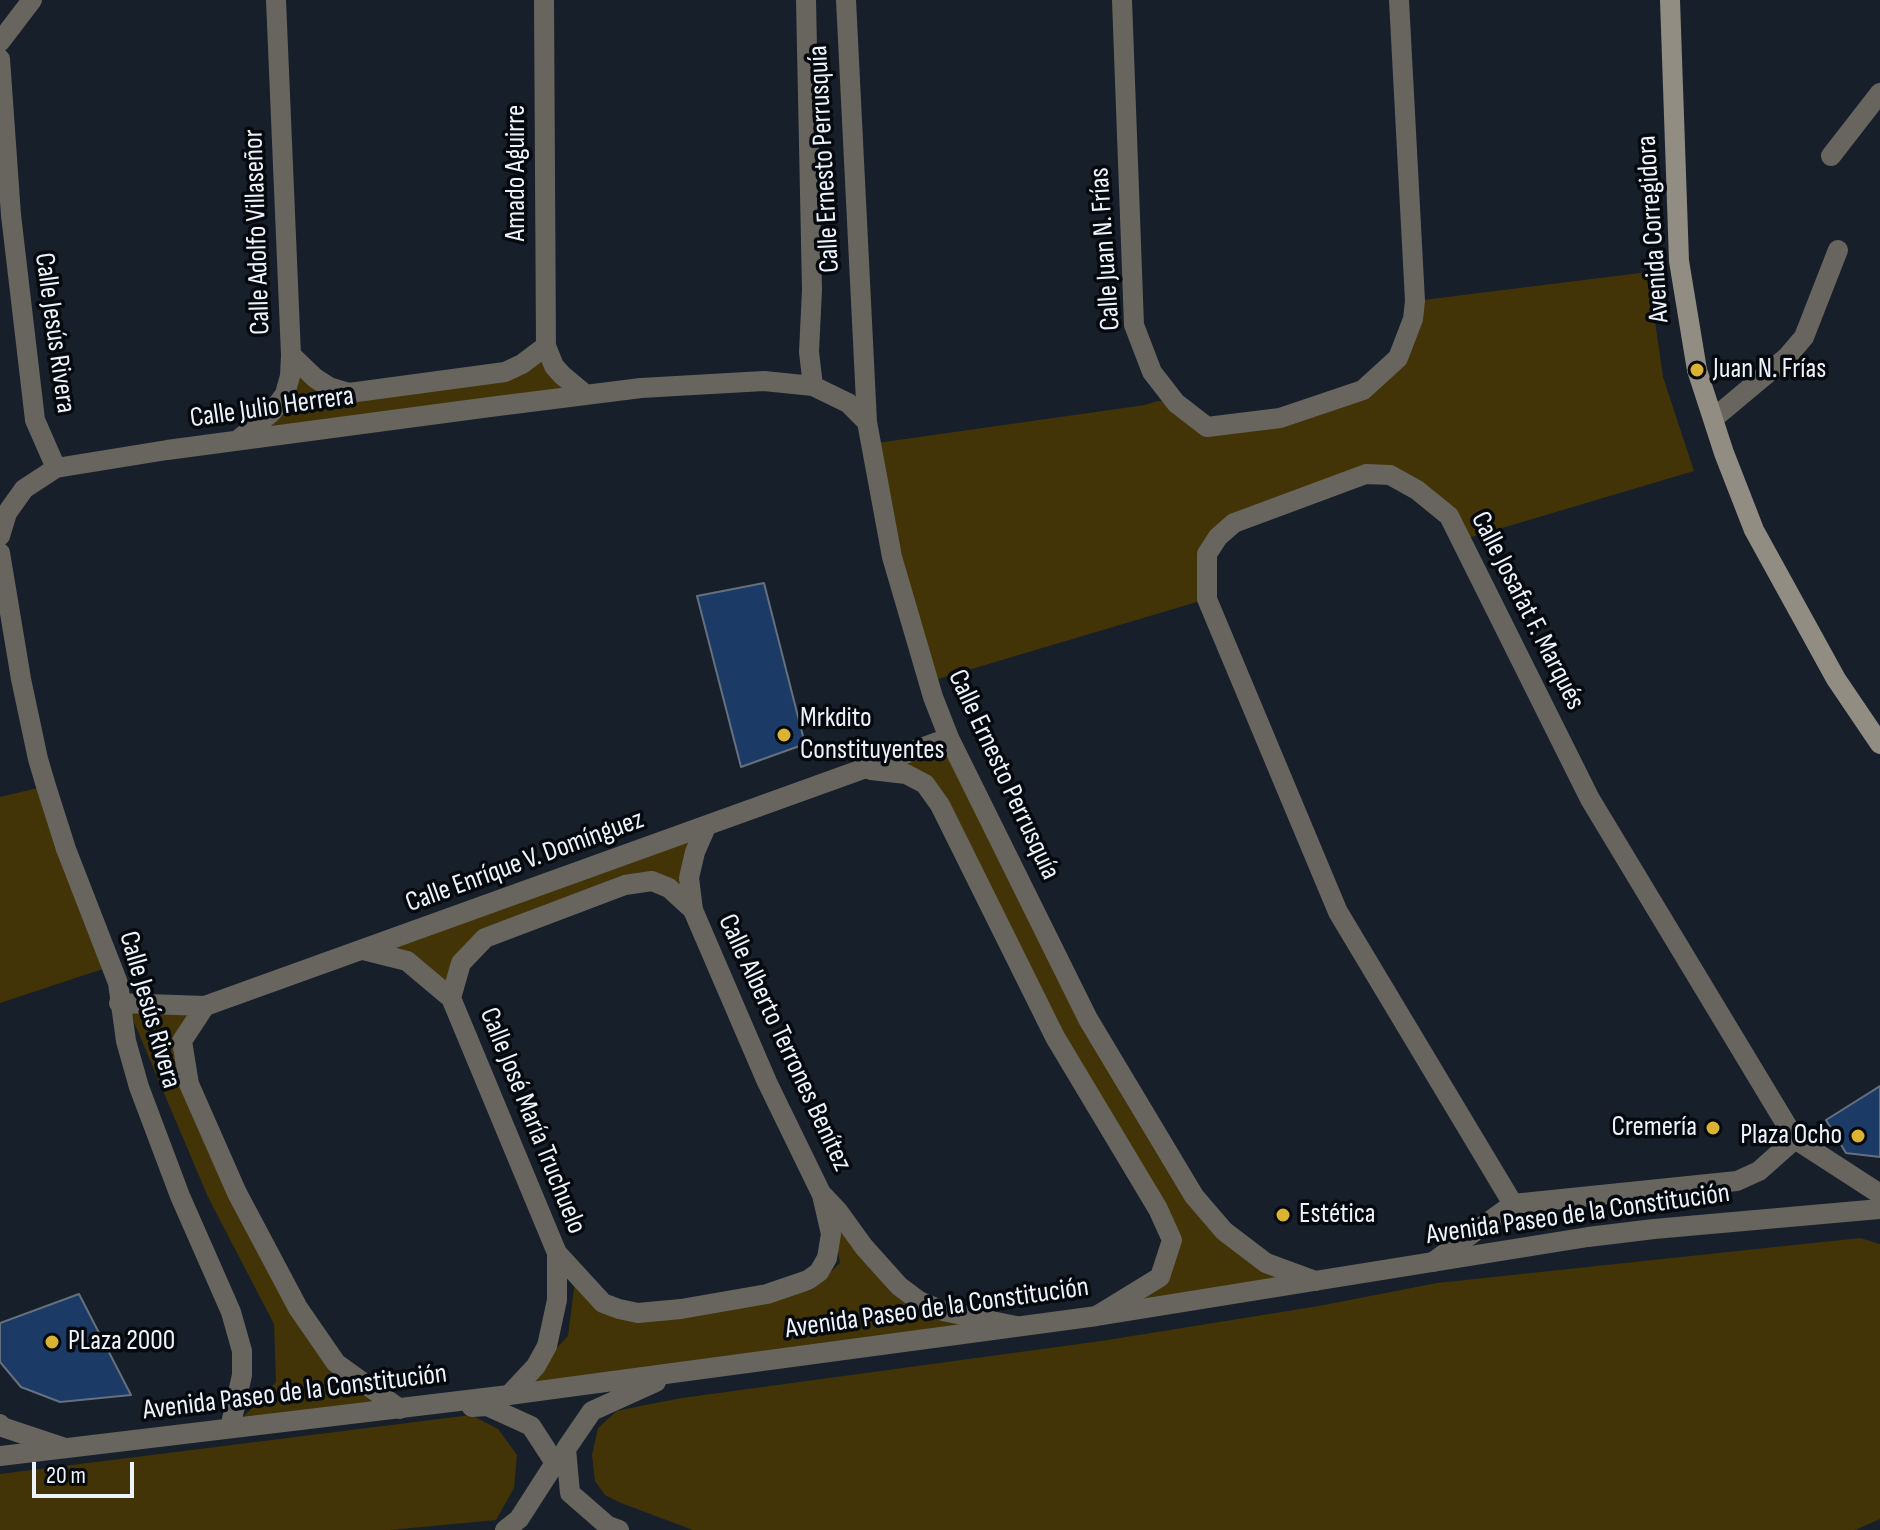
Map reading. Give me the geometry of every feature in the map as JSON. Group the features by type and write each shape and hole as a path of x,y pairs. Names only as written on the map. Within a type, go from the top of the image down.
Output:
{"main road":[{"name":"Avenida Corregidora","path":"1670,0 1679,261 1697,370 1724,453 1754,530 1836,679 1880,744"}],"street":[{"path":"0,42 32,0"},
{"name":"Calle Adolfo Villaseñor","path":"238,440 272,412 285,394 290,376 276,0"},
{"name":"Amado Aguirre","path":"544,0 546,346"},
{"name":"Calle Ernesto Perrusquía","path":"806,0 812,290 809,352 813,386"},
{"name":"Calle Ernesto Perrusquía","path":"846,0 867,422 892,557 933,697 949,738 1088,1019 1194,1196 1224,1231 1266,1263 1315,1281"},
{"name":"Calle Juan N. Frías","path":"1122,0 1134,325 1152,372 1176,403 1207,427 1280,418 1363,390 1398,358 1413,319 1415,301 1399,0"},
{"name":"Calle Jesús Rivera","path":"0,59 11,215 35,420 56,468"},
{"path":"1831,156 1880,93"},
{"path":"1714,418 1787,357 1804,337 1838,250"},
{"path":"546,346 554,366 586,395"},
{"name":"Calle Julio Herrera","path":"291,355 315,378 329,387 349,393 505,372 546,346"},
{"name":"Calle Julio Herrera","path":"0,536 7,513 24,489 56,468 238,440 641,388 764,381 813,386 848,403 867,422"},
{"name":"Calle Josafat F. Marqués","path":"1513,1204 1338,912 1207,599 1207,554 1218,537 1234,523 1366,474 1390,475 1417,490 1449,516 1590,799 1795,1139 1880,1194"},
{"name":"Calle Jesús Rivera","path":"0,553 38,759 66,849 118,983 126,1041 139,1087 180,1196 231,1312 242,1351 242,1375 230,1428"},
{"name":"Calle Enríque V. Domínguez","path":"119,1003 205,1006 949,738"},
{"path":"867,769 906,774 925,784 940,805 1055,1037 1158,1209 1172,1240 1160,1277 1097,1316"},
{"path":"693,910 689,878 695,852 706,827"},
{"name":"Calle Enríque V. Domínguez","path":"363,950 407,961 451,998 461,963 485,938 625,885 652,881 669,888 693,910"},
{"name":"Calle Alberto Terrones Benítez","path":"693,910 767,1082 821,1193 899,1286 919,1301 943,1311 1017,1326"},
{"name":"Calle José María Truchuelo","path":"451,998 557,1253 557,1300 547,1346 536,1366 509,1395"},
{"name":"Calle Jesús Rivera","path":"205,1006 182,1041 189,1084 237,1193 298,1308 336,1363 400,1409"},
{"path":"1433,1262 1513,1204 1737,1181 1759,1171 1795,1139"},
{"path":"557,1253 603,1303 638,1313 767,1294 808,1280 819,1272 827,1258 831,1234 821,1193"},
{"name":"Avenida Paseo de la Constitución","path":"0,1456 400,1409 1097,1316 1654,1229 1880,1209"},
{"path":"619,1530 608,1526 570,1493 566,1449 592,1411 675,1373"},
{"path":"400,1409 487,1406 531,1426 555,1463 519,1519 505,1530"},
{"path":"0,1424 65,1448"}],"shaded area":[{"path":"1648,272 1663,377 1694,471 1465,539 1453,514 1366,474 1218,537 1207,599 928,682 870,444 1158,401 1176,403 1207,427 1363,390 1398,358 1415,301"},
{"path":"546,346 573,384 641,388 238,440 272,412 291,355 349,393 505,372"},
{"path":"949,738 1088,1019 1224,1231 1315,1281 1097,1316 1160,1277 1172,1240 940,805 906,774 867,769"},
{"path":"46,786 112,966 0,1003 0,797"},
{"path":"706,827 693,910 652,881 485,938 451,998 407,961 363,950"},
{"path":"205,1006 182,1041 189,1084 336,1363 400,1409 235,1426 276,1382 274,1324 208,1197 128,1008"},
{"path":"831,1206 891,1293 939,1319 1011,1328 512,1395 568,1336 576,1273 637,1320 812,1290 840,1263"},
{"path":"1860,1238 1880,1244 1880,1519 1855,1530 693,1530 605,1495 595,1481 592,1455 598,1428 617,1411 640,1406 1101,1341 1319,1306 1437,1283"},
{"path":"471,1415 498,1429 517,1455 514,1488 496,1520 390,1530 0,1530 0,1474"}],"building":[{"path":"764,583 805,744 741,767 697,596"},
{"name":"Plaza Ocho","path":"1880,1086 1880,1157 1846,1153 1826,1120"},
{"name":"PLaza 2000","path":"79,1294 131,1395 60,1402 21,1387 0,1362 0,1323"}],"place":[{"name":"Juan N. Frías","path":"1697,370"},
{"name":"Mrkdito Constituyentes","path":"784,735"},
{"name":"Cremería","path":"1713,1128"},
{"name":"Plaza Ocho","path":"1858,1136"},
{"name":"Estética","path":"1283,1215"},
{"name":"PLaza 2000","path":"52,1342"}]}
